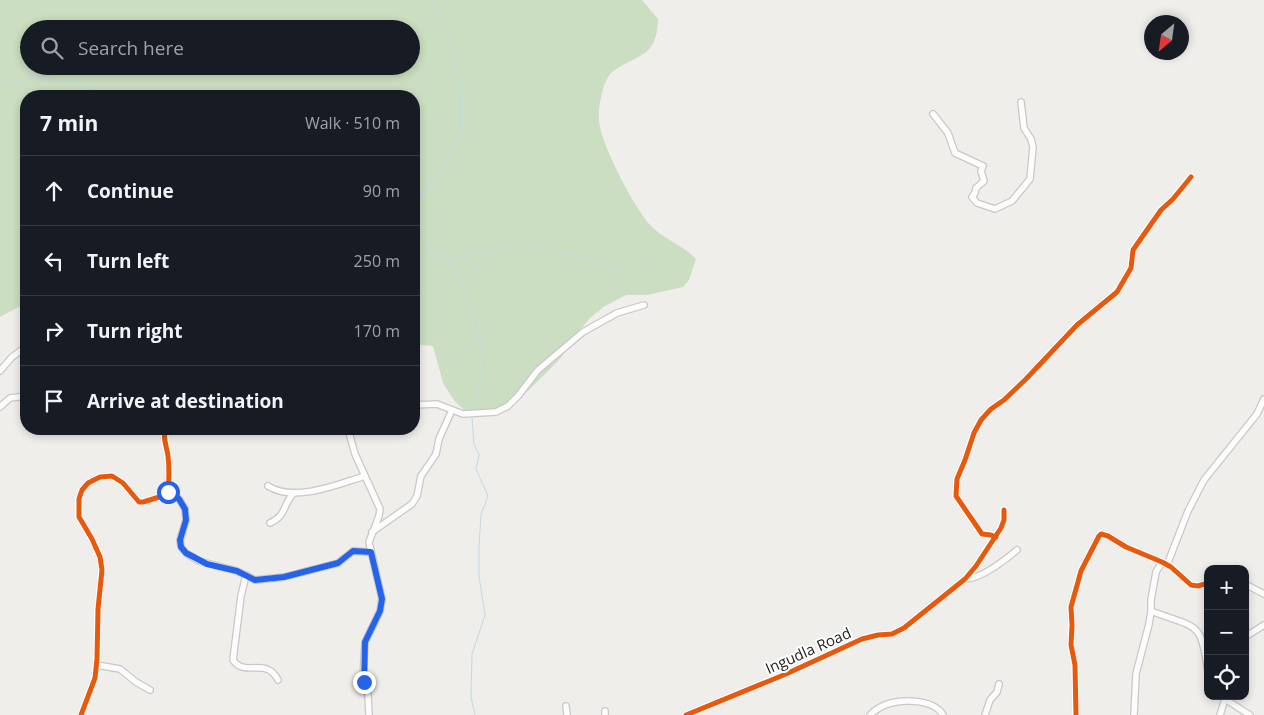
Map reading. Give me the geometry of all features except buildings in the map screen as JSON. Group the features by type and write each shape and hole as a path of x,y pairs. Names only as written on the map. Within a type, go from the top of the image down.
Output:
{"street":[{"path":"933,114 948,133 955,153 983,166 981,171 984,181 976,188 972,197 977,203 995,210 1012,201 1030,179 1032,147 1031,139 1024,128 1021,102"},
{"path":"996,537 991,534 982,534 956,496 957,479 974,433 991,410 1026,379 1077,325 1116,292 1131,268 1133,250 1161,210 1191,177"},
{"path":"420,405 437,404 458,414 469,415 496,412 508,406 538,370 575,338 617,313 644,306"},
{"path":"0,371 12,357 20,352"},
{"path":"0,408 10,398 20,396"},
{"path":"1134,715 1136,674 1152,611 1151,600 1156,572 1164,563 1204,480 1256,414 1264,399"},
{"path":"372,532 412,504 416,499 420,479 428,463 436,454 439,439 452,410"},
{"path":"81,715 95,678 102,570 100,557 79,517 80,494 88,483 106,476 116,477 139,502 164,496 168,490 168,455 164,435"},
{"path":"350,435 355,454 380,509 369,542 382,599 380,611 365,642 363,678 368,695 369,715"},
{"path":"268,486 280,492 294,493 321,489 365,476"},
{"path":"168,490 179,499 185,509 186,520 180,540 181,547 186,553 207,564 237,571 258,581 284,577 340,562 353,551 371,552"},
{"path":"270,523 280,517 294,493"},
{"name":"Ingudla Road","path":"686,715 786,674 862,639 899,632 965,579 996,537 1003,523 1004,510"},
{"path":"1076,715 1071,607 1081,571 1101,534 1164,563 1191,585 1204,584"},
{"path":"965,579 976,577 1017,550"},
{"path":"246,575 241,596 233,660 242,668 266,668 278,680"},
{"path":"1249,586 1263,592"},
{"path":"1152,611 1189,623 1204,642 1206,655"},
{"path":"1249,634 1264,625"},
{"path":"96,666 120,669 150,690"},
{"path":"985,715 990,700 997,692 1000,684"},
{"path":"1220,715 1224,700"},
{"path":"1228,700 1250,715"},
{"path":"870,715 892,702 921,701 934,706 943,715"},
{"path":"566,706 567,715"}],"green space":[{"path":"0,0 642,0 658,19 657,31 651,47 646,52 624,64 608,78 600,103 599,122 614,164 643,217 655,230 696,259 689,280 683,287 647,295 626,295 605,306 589,319 568,344 563,355 556,363 530,389 503,409 469,415 454,400 443,383 433,346 420,345 420,90 20,90 20,306 0,317"}],"waterway":[{"path":"420,197 442,170 454,150 460,132 461,83 457,71 455,49 449,29 438,15 432,0"},
{"path":"0,83 45,77 95,90"},
{"path":"420,234 427,249 449,261 459,278 473,312 484,362 473,410"},
{"path":"449,261 489,250 522,247 556,250 617,268 659,267"},
{"path":"472,418 474,444 479,455 476,469 488,496 481,514 479,547 479,576 485,615 472,654 471,697 475,715"}],"cycle path":[{"path":"996,537 982,534 956,496 957,479 974,433 981,420 1026,379 1077,325 1117,292 1131,268 1133,250 1161,210 1191,177"},
{"path":"81,715 95,678 102,570 100,557 79,517 79,499 82,490 88,483 100,477 112,476 123,483 139,502 166,495 169,477 165,435"},
{"path":"686,715 786,674 862,639 892,634 904,628 965,579 1001,528 1004,520 1004,510"},
{"path":"1076,715 1075,665 1071,645 1071,607 1081,571 1099,536 1101,534 1108,536 1126,547 1162,562 1171,567 1191,585 1204,584"}],"route":[{"path":"168,492 168,490 179,499 185,509 186,520 180,540 181,547 188,556 207,564 237,571 255,580 261,581 284,577 338,563 343,561 353,551 371,552 381,591 382,605 365,642 364,682"}]}
